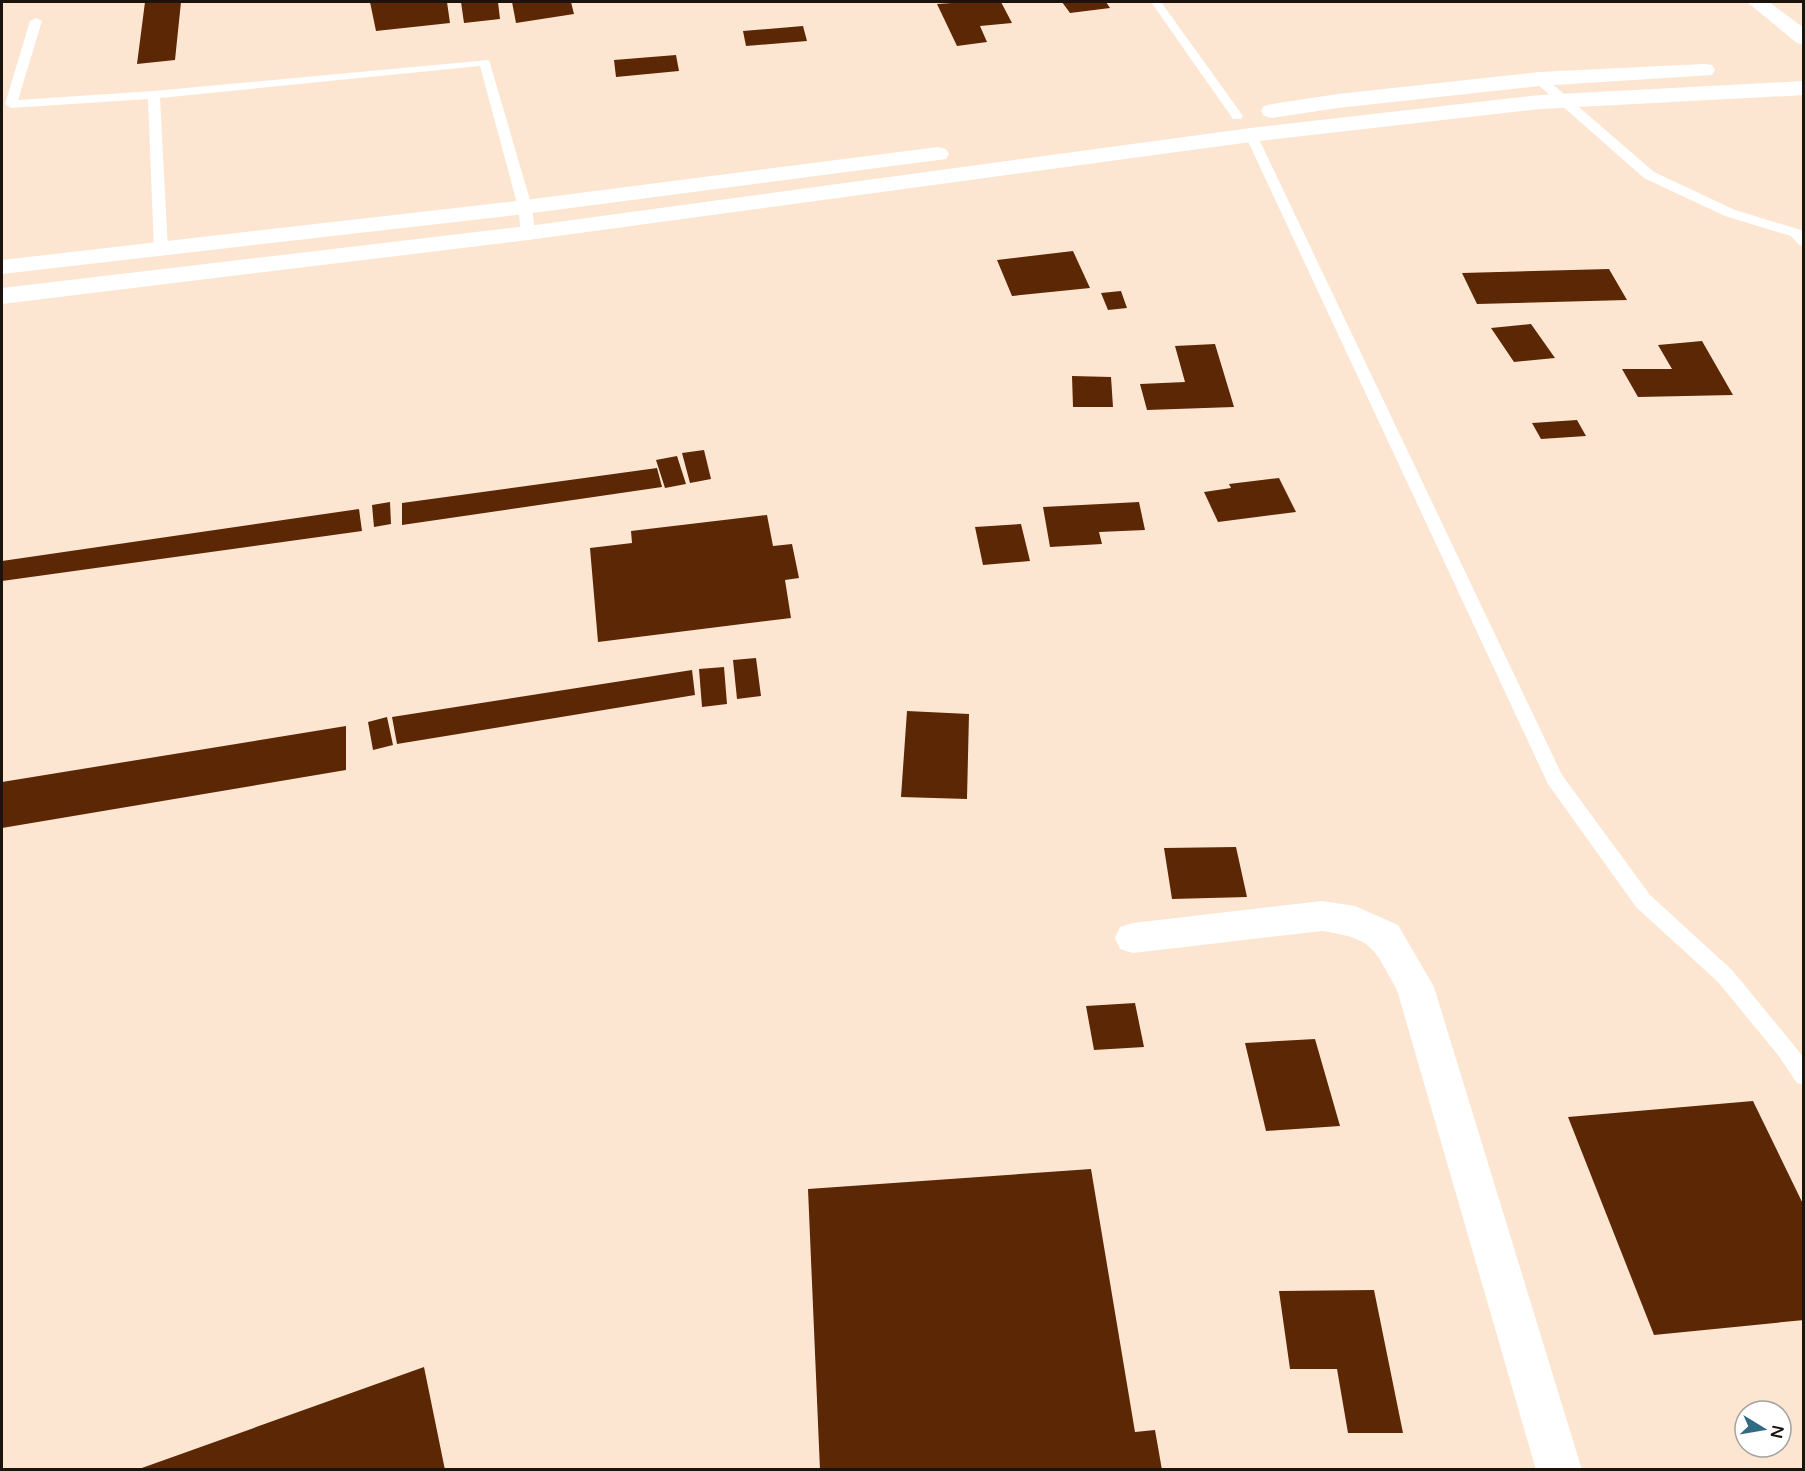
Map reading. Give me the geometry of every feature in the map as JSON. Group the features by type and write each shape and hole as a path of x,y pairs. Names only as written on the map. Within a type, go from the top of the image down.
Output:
{"street":[{"path":"1757,2 1803,39"},
{"path":"2,296 528,233 1244,126 1338,101 1539,79 1723,69"},
{"path":"1059,139 1565,101 1803,88"},
{"path":"2,267 525,207 964,151"},
{"path":"1133,938 1322,916 1355,921 1384,936 1415,987 1559,1470"}],"lane":[{"path":"1155,2 1244,126 1555,779 1643,901 1725,976 1785,1049 1803,1076"},
{"path":"36,21 11,104 154,95 485,62 525,207 528,233"},
{"path":"1539,79 1649,175 1730,213 1796,233 1803,242"},
{"path":"154,95 161,250"}],"building":[{"path":"145,2 181,2 175,60 137,64"},
{"path":"370,2 447,2 450,23 376,31"},
{"path":"461,2 498,2 500,19 464,23"},
{"path":"512,2 571,2 574,14 516,23"},
{"path":"1001,2 1012,23 980,26 987,42 957,46 937,4"},
{"path":"1062,2 1106,2 1110,8 1070,13"},
{"path":"803,26 807,41 746,46 743,31"},
{"path":"676,55 679,71 616,77 614,60"},
{"path":"1073,251 1090,288 1012,296 997,260"},
{"path":"1609,269 1627,300 1477,304 1462,273"},
{"path":"1121,291 1127,308 1108,310 1101,293"},
{"path":"1531,324 1555,358 1514,362 1491,328"},
{"path":"1702,341 1733,395 1638,397 1622,369 1672,369 1658,345"},
{"path":"1215,344 1234,407 1147,410 1140,384 1185,382 1175,346"},
{"path":"1072,376 1111,377 1113,407 1073,407"},
{"path":"1577,420 1586,436 1541,439 1532,423"},
{"path":"704,450 711,479 690,483 682,453"},
{"path":"677,456 686,484 665,488 656,460"},
{"path":"657,468 662,487 402,525 402,503"},
{"path":"1279,478 1296,512 1218,522 1204,492 1231,488 1229,484"},
{"path":"390,502 391,524 374,527 372,505"},
{"path":"1139,502 1145,530 1099,532 1102,544 1050,547 1043,507"},
{"path":"359,509 362,531 2,581 2,561"},
{"path":"767,515 773,546 792,544 799,578 785,580 791,618 598,642 590,548 632,543 631,531"},
{"path":"1021,524 1030,561 983,565 975,527"},
{"path":"756,658 761,696 737,699 733,660"},
{"path":"724,667 727,704 702,707 699,669"},
{"path":"692,670 695,695 397,744 392,717"},
{"path":"907,711 969,714 967,799 901,797"},
{"path":"387,717 393,745 373,750 368,722"},
{"path":"346,726 346,770 2,828 2,782"},
{"path":"1236,847 1247,897 1172,899 1164,848"},
{"path":"1135,1003 1144,1047 1094,1050 1086,1006"},
{"path":"1315,1039 1340,1126 1266,1131 1245,1043"},
{"path":"1753,1101 1804,1206 1804,1320 1654,1335 1568,1117"},
{"path":"1091,1169 1135,1432 1155,1430 1162,1470 820,1470 808,1189"},
{"path":"1374,1290 1403,1433 1348,1433 1337,1369 1290,1369 1279,1291"},
{"path":"424,1367 445,1470 139,1470 139,1469"}]}
